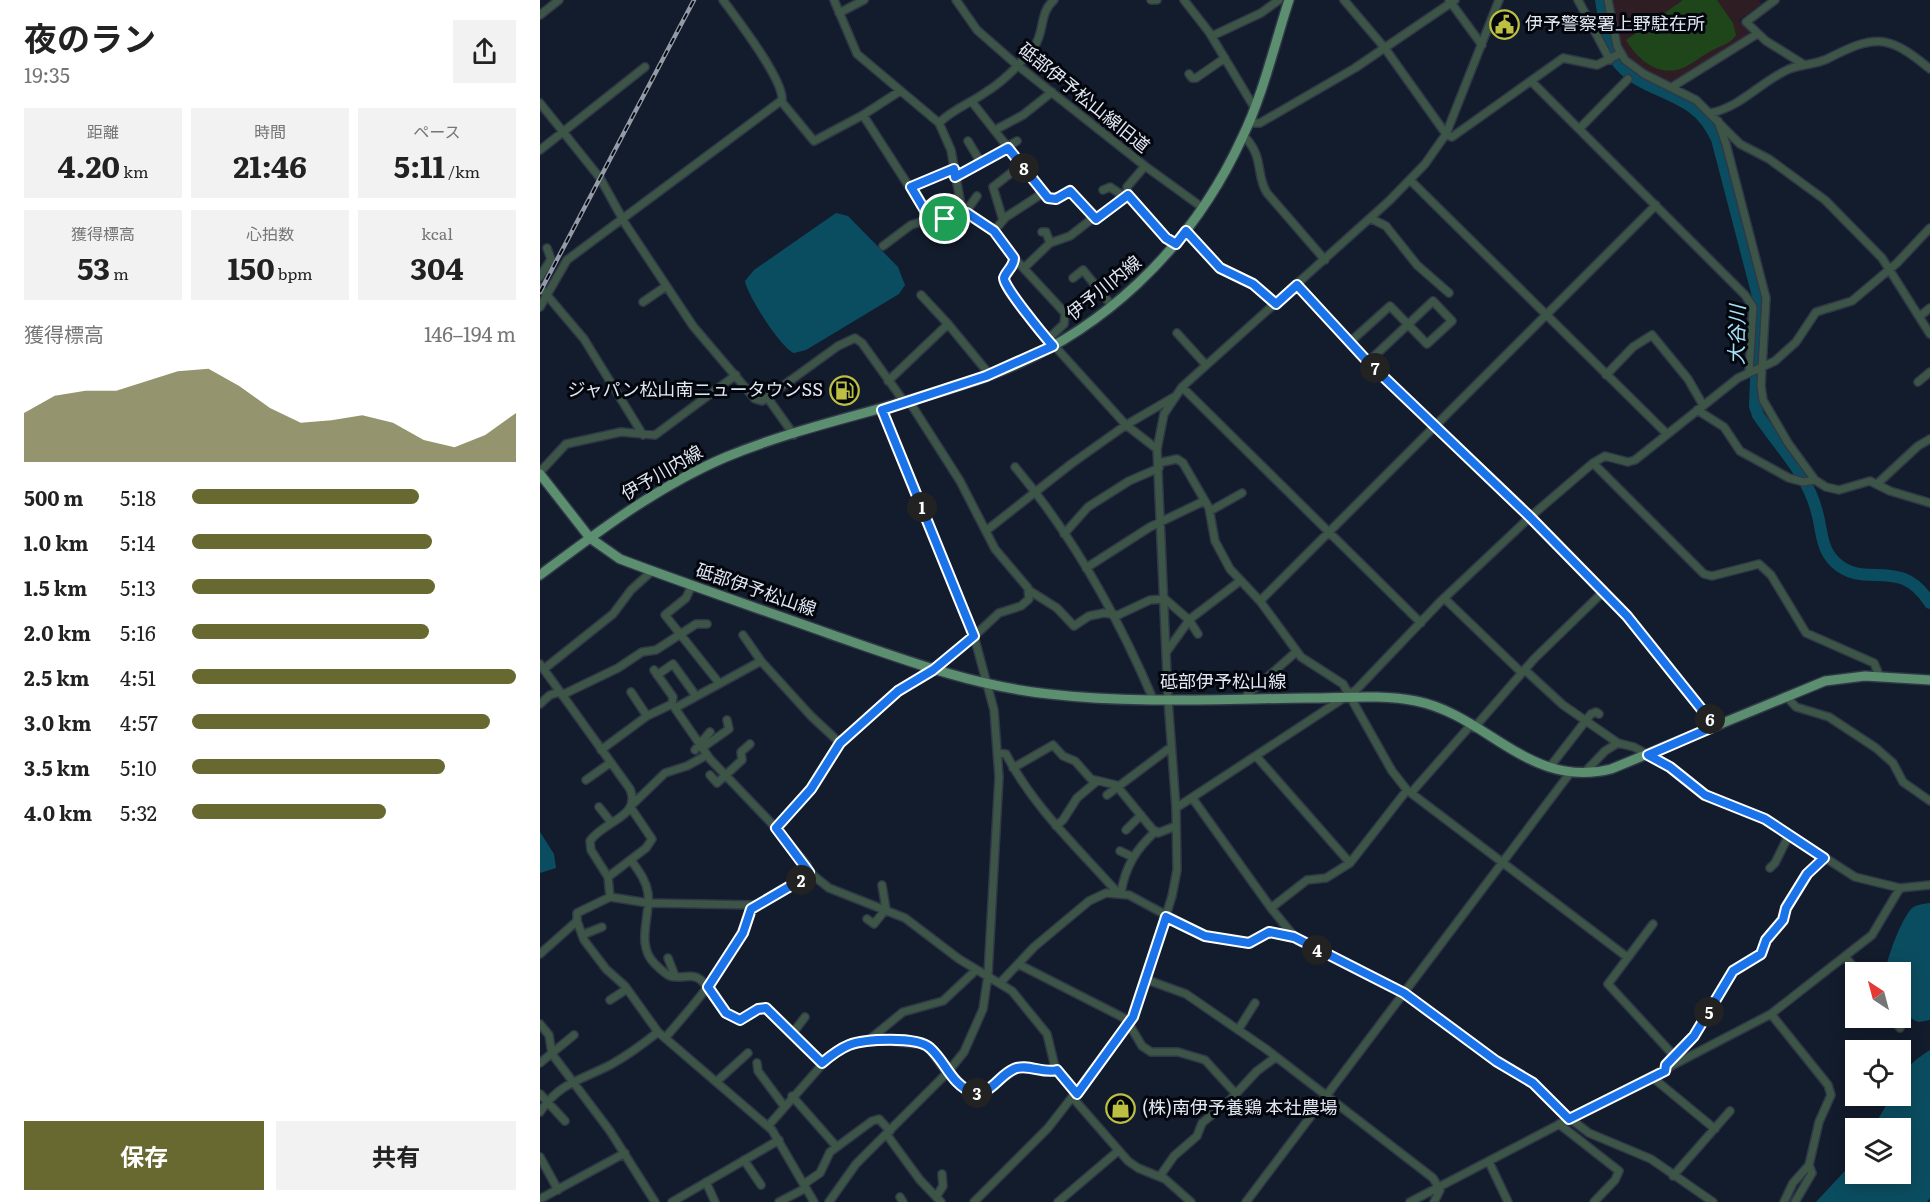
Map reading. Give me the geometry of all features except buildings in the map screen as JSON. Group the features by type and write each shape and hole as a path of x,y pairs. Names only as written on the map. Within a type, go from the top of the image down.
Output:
{"main road":[{"name":"伊予川内線","path":"540,575 590,538 680,479 727,457 990,375 1112,306 1137,285 1176,244 1203,208 1244,135 1289,0"},
{"name":"砥部伊予松山線","path":"540,473 590,538 620,559 933,670 988,684 1049,694 1154,699 1348,697 1418,702 1443,711 1549,768 1570,773 1611,769 1834,678 1880,676 1930,680"}],"street":[{"path":"540,15 559,0"},
{"path":"723,0 756,46 781,91 782,101 814,141 863,115 900,91"},
{"path":"834,0 857,54 939,123 951,150 961,205 967,213 994,231 1014,258 1065,313 1064,324 1050,343"},
{"path":"839,13 864,0"},
{"name":"砥部伊予松山線旧道","path":"956,0 977,30 1017,65 1145,166 1203,208"},
{"path":"939,123 949,114 990,90 1017,65 1039,39 1043,17 1053,0"},
{"path":"1151,0 1157,0"},
{"path":"1184,0 1212,36 1254,107"},
{"path":"1212,36 1261,13 1279,0"},
{"path":"1344,0 1383,47 1446,134 1452,137 1563,58 1598,65 1616,56"},
{"path":"974,1202 1048,1128 1075,1096 1129,1023 1166,917 1177,870 1176,808 1168,699 1166,599 1157,449 1164,414 1182,387 1325,260 1410,180 1435,152 1446,134 1499,0"},
{"path":"1578,0 1616,56 1696,100 1740,144 1769,159 1825,200 1872,245 1930,334"},
{"path":"1608,0 1616,56"},
{"path":"1775,0 1764,3 1746,22 1757,34 1803,64"},
{"path":"1248,123 1260,123 1355,68 1452,1 1482,45"},
{"path":"1672,87 1757,34"},
{"path":"1711,113 1734,106 1783,72 1803,64 1823,61 1848,47 1880,41 1915,57 1930,69"},
{"path":"1189,74 1192,78 1196,78 1225,58"},
{"path":"540,150 563,134 645,66"},
{"path":"1579,129 1628,79"},
{"path":"1531,81 1750,301 1753,315 1749,372"},
{"path":"994,130 1023,114 1052,92"},
{"path":"540,307 567,260 782,101"},
{"path":"540,102 600,178 665,287 693,326 755,399 762,401 855,338 862,343 888,381 907,402 960,482 995,549 1030,591 1057,608 1074,626 1093,615 1114,615 1133,610 1150,600 1166,599 1189,620 1198,633"},
{"path":"972,102 1043,193 1052,199 1070,191 1093,218"},
{"path":"863,115 930,219"},
{"path":"1718,121 1766,298 1763,400 1810,481"},
{"path":"1244,135 1259,160 1262,184 1267,193 1325,260"},
{"path":"968,141 981,163"},
{"path":"911,187 981,163 1017,141"},
{"path":"1003,220 993,187 1021,165"},
{"path":"1145,166 1127,187 1128,195 1166,238 1176,244"},
{"path":"1410,180 1666,433"},
{"path":"1103,190 1110,187 1122,195 1128,195"},
{"path":"994,231 1003,220 1043,193"},
{"path":"1024,268 1050,243 1070,236 1128,195"},
{"path":"883,246 904,229 930,219 959,219 967,213 977,196"},
{"path":"1260,601 1656,205"},
{"path":"1370,218 1386,226 1417,265 1449,293"},
{"path":"1176,808 1348,697 1444,598 1530,517 1593,463 1605,456 1628,462 1635,460 1666,433 1749,372 1775,361 1796,342 1816,312 1852,301 1889,269 1930,228"},
{"path":"1186,231 1220,268 1253,284 1276,304"},
{"path":"1042,232 1046,232 1050,243"},
{"path":"540,277 551,259 547,248"},
{"path":"1014,258 1014,264 1004,277 1004,283 1050,343 1126,425 1157,449"},
{"path":"1073,278 1083,270 1112,306"},
{"path":"1297,285 1368,362 1530,517 1627,616 1715,726"},
{"path":"540,287 584,339 644,435"},
{"path":"643,302 665,287"},
{"path":"921,295 990,375"},
{"path":"1350,342 1390,306 1408,325 1427,344 1452,321 1433,301 1408,325 1368,362"},
{"path":"1920,316 1930,308"},
{"path":"888,381 948,324"},
{"path":"1177,333 1206,365"},
{"path":"1606,375 1633,347 1652,334 1688,379 1700,407 1725,427 1740,451 1789,478 1810,481 1839,490 1866,482 1930,503"},
{"path":"1918,382 1930,372"},
{"path":"540,473 566,444 621,432 644,435 661,432 736,375"},
{"path":"1182,387 1421,623"},
{"path":"767,397 794,435"},
{"path":"987,530 1126,425 1174,397"},
{"path":"829,1202 847,1175 947,1073 964,1052 983,1009 988,975 998,753 988,684 974,636 882,410"},
{"path":"1877,484 1918,446 1930,440"},
{"path":"1064,534 1088,507 1129,481 1172,459 1181,460 1210,511 1215,541 1240,581 1260,601 1296,652 1307,662 1339,680 1392,771 1409,791 1627,957"},
{"path":"1593,463 1704,574 1712,576 1759,564 1771,575 1806,633 1874,663 1880,676"},
{"path":"1015,467 1037,492 1086,568 1114,615 1154,699"},
{"path":"1210,511 1242,493"},
{"path":"1086,568 1150,527 1204,501"},
{"path":"608,877 631,860 652,839 632,806 630,789 542,666 614,614 631,590 652,571"},
{"path":"1167,651 1189,620 1240,581"},
{"path":"692,585 686,598 665,615 719,684"},
{"path":"776,828 811,789 840,743 898,691 933,670 999,613 1028,602 1030,591"},
{"path":"1271,908 1307,880 1326,878 1350,863 1409,791 1603,592"},
{"path":"1444,598 1523,672 1563,705 1618,743 1670,767 1705,795 1765,819 1855,877 1900,888 1930,885"},
{"path":"540,704 550,695 561,694 618,668 642,652 656,650 696,624 707,624"},
{"path":"743,635 761,661 811,716 840,743"},
{"path":"1247,699 1247,695 1296,652"},
{"path":"601,750 647,716 696,696 761,661"},
{"path":"696,696 673,664 655,673 673,697 674,706 701,750 776,828 809,872 837,892 905,918 976,970 1001,982 1019,998 1047,1034 1057,1070 1118,1151 1138,1168 1160,1176 1191,1202"},
{"path":"631,692 647,716"},
{"path":"1786,696 1796,708 1829,717 1876,748 1893,763 1903,782 1930,801"},
{"path":"1549,768 1593,713 1599,714"},
{"path":"610,897 608,877 590,845 592,837 632,806 665,773 672,768 687,766 701,750 729,729 727,720"},
{"path":"701,750 710,732"},
{"path":"1584,773 1605,751 1618,743"},
{"path":"710,775 717,783 742,760 741,752 750,744"},
{"path":"1013,768 1053,745 1063,756 1075,761 1091,779 1110,782 1118,788 1156,831"},
{"path":"1107,795 1171,747"},
{"path":"998,753 1006,754 1030,794 1056,826 1120,893 1205,936 1249,943 1269,932 1294,937 1404,993 1496,1061 1533,1083 1569,1119 1598,1139 1651,1159 1713,1202"},
{"path":"1256,756 1350,863"},
{"path":"586,780 610,763"},
{"path":"1246,1202 1570,773"},
{"path":"1056,826 1064,820 1077,798 1097,781"},
{"path":"1193,799 1294,937"},
{"path":"599,807 611,822"},
{"path":"1126,830 1141,816"},
{"path":"1120,893 1133,857 1156,831 1176,826"},
{"path":"1770,867 1775,863 1789,836"},
{"path":"1120,850 1133,857"},
{"path":"1665,1071 1674,1057 1694,1036 1733,971 1761,954 1766,940 1783,920 1786,908 1807,874 1824,858"},
{"path":"631,860 646,884 648,903 643,931 652,961 670,976 697,977 708,987 724,1010 736,1019 740,1020 758,1009 766,1008 822,1063"},
{"path":"809,872 804,878 754,906 648,903 610,897 580,910 576,915 582,935 606,969 627,988 658,1032 768,1126 779,1140 814,1202"},
{"path":"867,919 874,924 886,909 882,885"},
{"path":"1410,1202 1771,1014 1880,926 1900,888"},
{"path":"1001,982 1020,965 1034,947 1089,901 1106,893 1120,893"},
{"path":"664,1038 708,987 743,933 754,906"},
{"path":"540,943 542,952 577,921"},
{"path":"1653,924 1608,984 1680,1063"},
{"path":"582,935 602,927"},
{"path":"1845,956 1850,962"},
{"path":"668,958 675,976"},
{"path":"1020,965 1129,1023 1142,1046 1151,1052 1178,1052 1205,1060 1236,1094"},
{"path":"870,1039 903,1012 943,1001 976,970"},
{"path":"1145,979 1186,994 1327,1095 1433,1178 1439,1186 1439,1195 1434,1202"},
{"path":"610,1000 627,988"},
{"path":"1238,1030 1255,1003"},
{"path":"1771,1014 1830,1090 1809,1165 1793,1183 1784,1202"},
{"path":"792,1034 805,1017"},
{"path":"540,1024 549,1035 552,1054 571,1083 593,1108 625,1153 651,1201"},
{"path":"540,1112 548,1102 571,1083 610,1065 658,1032"},
{"path":"540,1063 574,1035"},
{"path":"768,1126 822,1063 849,1045 870,1039 927,1045 947,1073 964,1088 978,1093 986,1091 1017,1068 1057,1070"},
{"path":"716,1083 748,1053"},
{"path":"1160,1176 1174,1156 1197,1136 1202,1124 1236,1094 1257,1071 1276,1057"},
{"path":"757,1063 758,1071 784,1106"},
{"path":"1652,1077 1715,1129"},
{"path":"540,1094 565,1121"},
{"path":"792,1096 836,1146"},
{"path":"1673,1176 1689,1155 1730,1111"},
{"path":"779,1202 805,1186 820,1173 826,1156 836,1146 876,1119 939,1200"},
{"path":"1559,1124 1619,1172 1616,1180 1594,1202"},
{"path":"672,1202 779,1140"},
{"path":"1058,1202 1118,1151"},
{"path":"540,1199 625,1153"},
{"path":"540,1157 558,1190"},
{"path":"744,1160 761,1185"},
{"path":"1489,1162 1508,1202"},
{"path":"1795,1202 1812,1173 1809,1165"},
{"path":"939,1200 943,1186 942,1174"},
{"path":"706,1182 715,1202"}],"shaded area":[{"path":"1611,0 1759,0 1761,4 1739,20 1752,35 1672,84 1642,70 1628,58 1619,43"}],"green space":[{"path":"1683,0 1717,0 1733,23 1736,35 1727,43 1685,67 1667,71 1651,66 1626,40"}],"water":[{"path":"836,213 848,216 898,267 905,285 899,294 806,350 794,353 781,342 765,320 745,281 754,270"},
{"path":"540,832 554,854 556,868 540,873"},
{"path":"1930,903 1930,1020 1919,1022 1911,1018 1911,962 1888,962 1904,920 1916,906"},
{"path":"1930,1050 1930,1198 1927,1202 1816,1202 1845,1171 1845,1184 1911,1184 1911,1118 1879,1118 1886,1106 1911,1106 1911,1065"}],"waterway":[{"name":"大谷川","path":"1601,0 1607,38 1617,61 1635,78 1692,107 1706,121 1717,139 1759,300 1755,406 1758,415 1807,485 1830,557 1846,570 1858,574 1894,576 1906,580 1918,588 1930,603"}],"railway":[{"path":"540,292 694,0"}],"place":[{"name":"伊予警察署上野駐在所","path":"1504,24"},
{"name":"ジャパン松山南ニュータウンSS","path":"844,390"},
{"name":"(株)南伊予養鶏 本社農場","path":"1121,1108"}],"route":[{"path":"1008,148 1048,198 1056,199 1070,191 1096,219 1128,195 1166,238 1176,244 1186,231 1209,259 1220,268 1253,284 1276,304 1297,285 1368,362 1530,517 1627,616 1715,726 1648,755 1670,767 1705,795 1765,819 1824,858 1807,874 1786,908 1783,920 1766,940 1761,954 1733,971 1694,1036 1666,1065 1665,1071 1569,1119 1533,1083 1496,1061 1404,993 1294,937 1276,931 1264,934 1249,943 1205,936 1166,917 1133,1017 1077,1094 1057,1070 1021,1067 1013,1069 986,1091 974,1093 964,1088 947,1073 931,1048 913,1042 870,1039 849,1045 822,1063 770,1010 762,1007 740,1020 726,1013 708,987 743,933 751,909 759,902 804,878 809,872 807,865 776,828 818,780 840,743 898,691 933,670 974,636 882,410 986,376 1033,357 1053,346 1023,311 1021,302 1004,283 1004,277 1014,264 1014,258 996,232 967,213 959,219 945,219 930,219 911,187 954,169 955,177 1008,148"}]}
